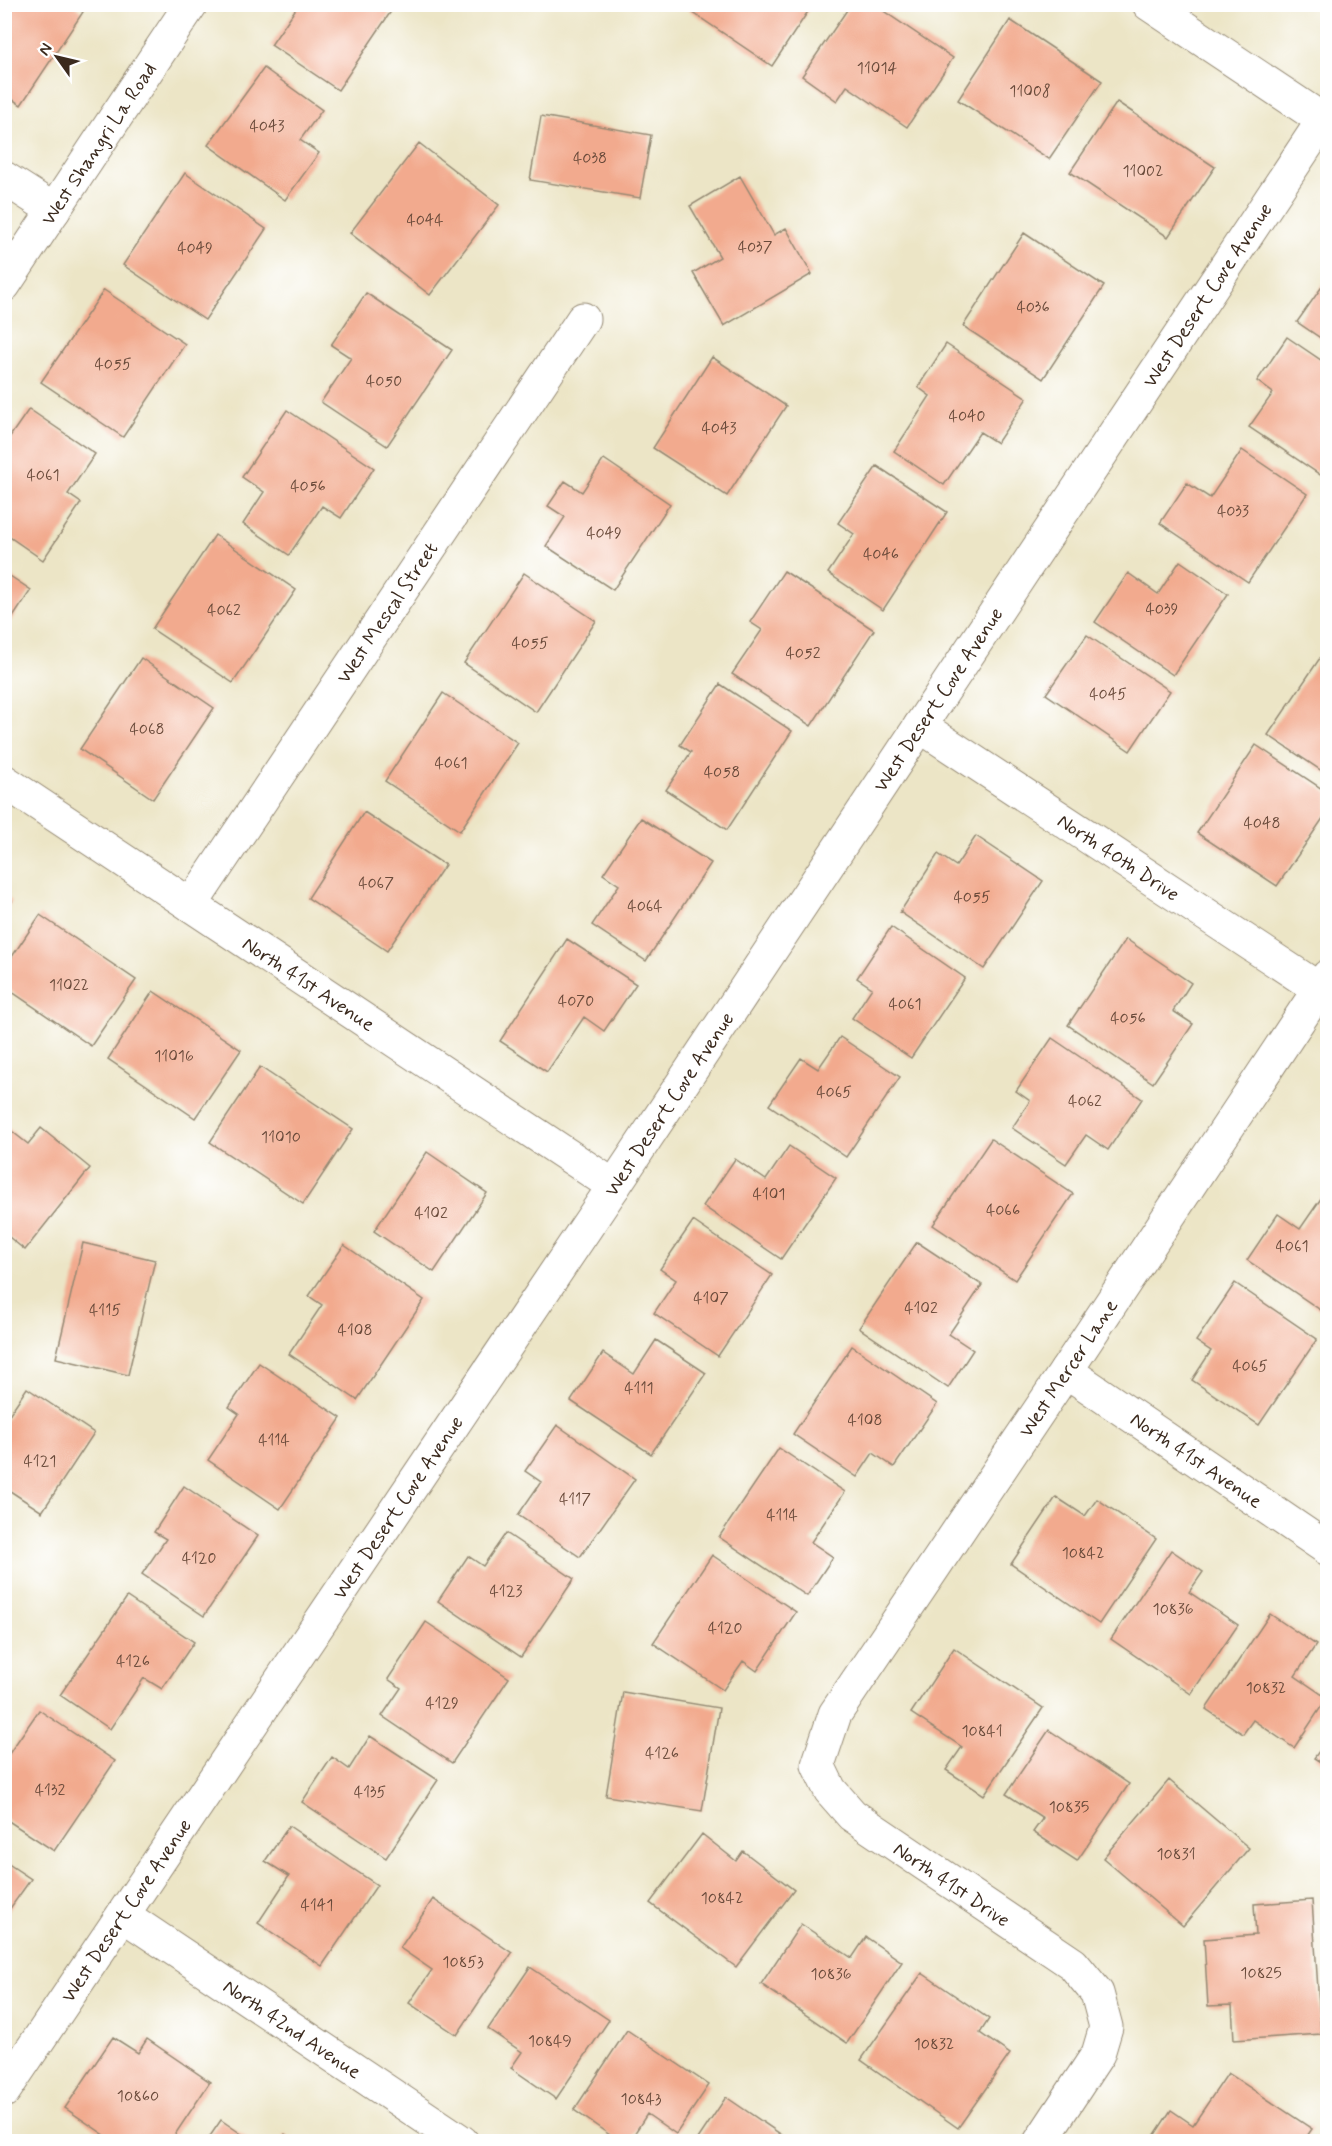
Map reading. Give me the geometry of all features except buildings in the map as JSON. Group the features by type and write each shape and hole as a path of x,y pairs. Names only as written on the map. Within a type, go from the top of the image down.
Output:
{"street":[{"name":"West Shangri La Road","path":"4,285 191,4"},
{"path":"1149,4 1325,116"},
{"name":"West Desert Cove Avenue","path":"4,2091 614,1186 1325,116"},
{"path":"4,178 54,210"},
{"name":"West Mescal Street","path":"191,905 583,319"},
{"name":"North 40th Drive","path":"920,726 1323,982"},
{"name":"North 41st Avenue","path":"4,781 614,1186"},
{"name":"West Mercer Lane","path":"818,1765 836,1714 1323,982"},
{"name":"North 41st Avenue","path":"1066,1371 1328,1550"},
{"name":"North 41st Drive","path":"818,1765 830,1790 852,1815 1073,1964 1097,1993 1106,2027 1098,2054 1040,2142"},
{"name":"North 42nd Avenue","path":"123,1915 462,2142"}]}
